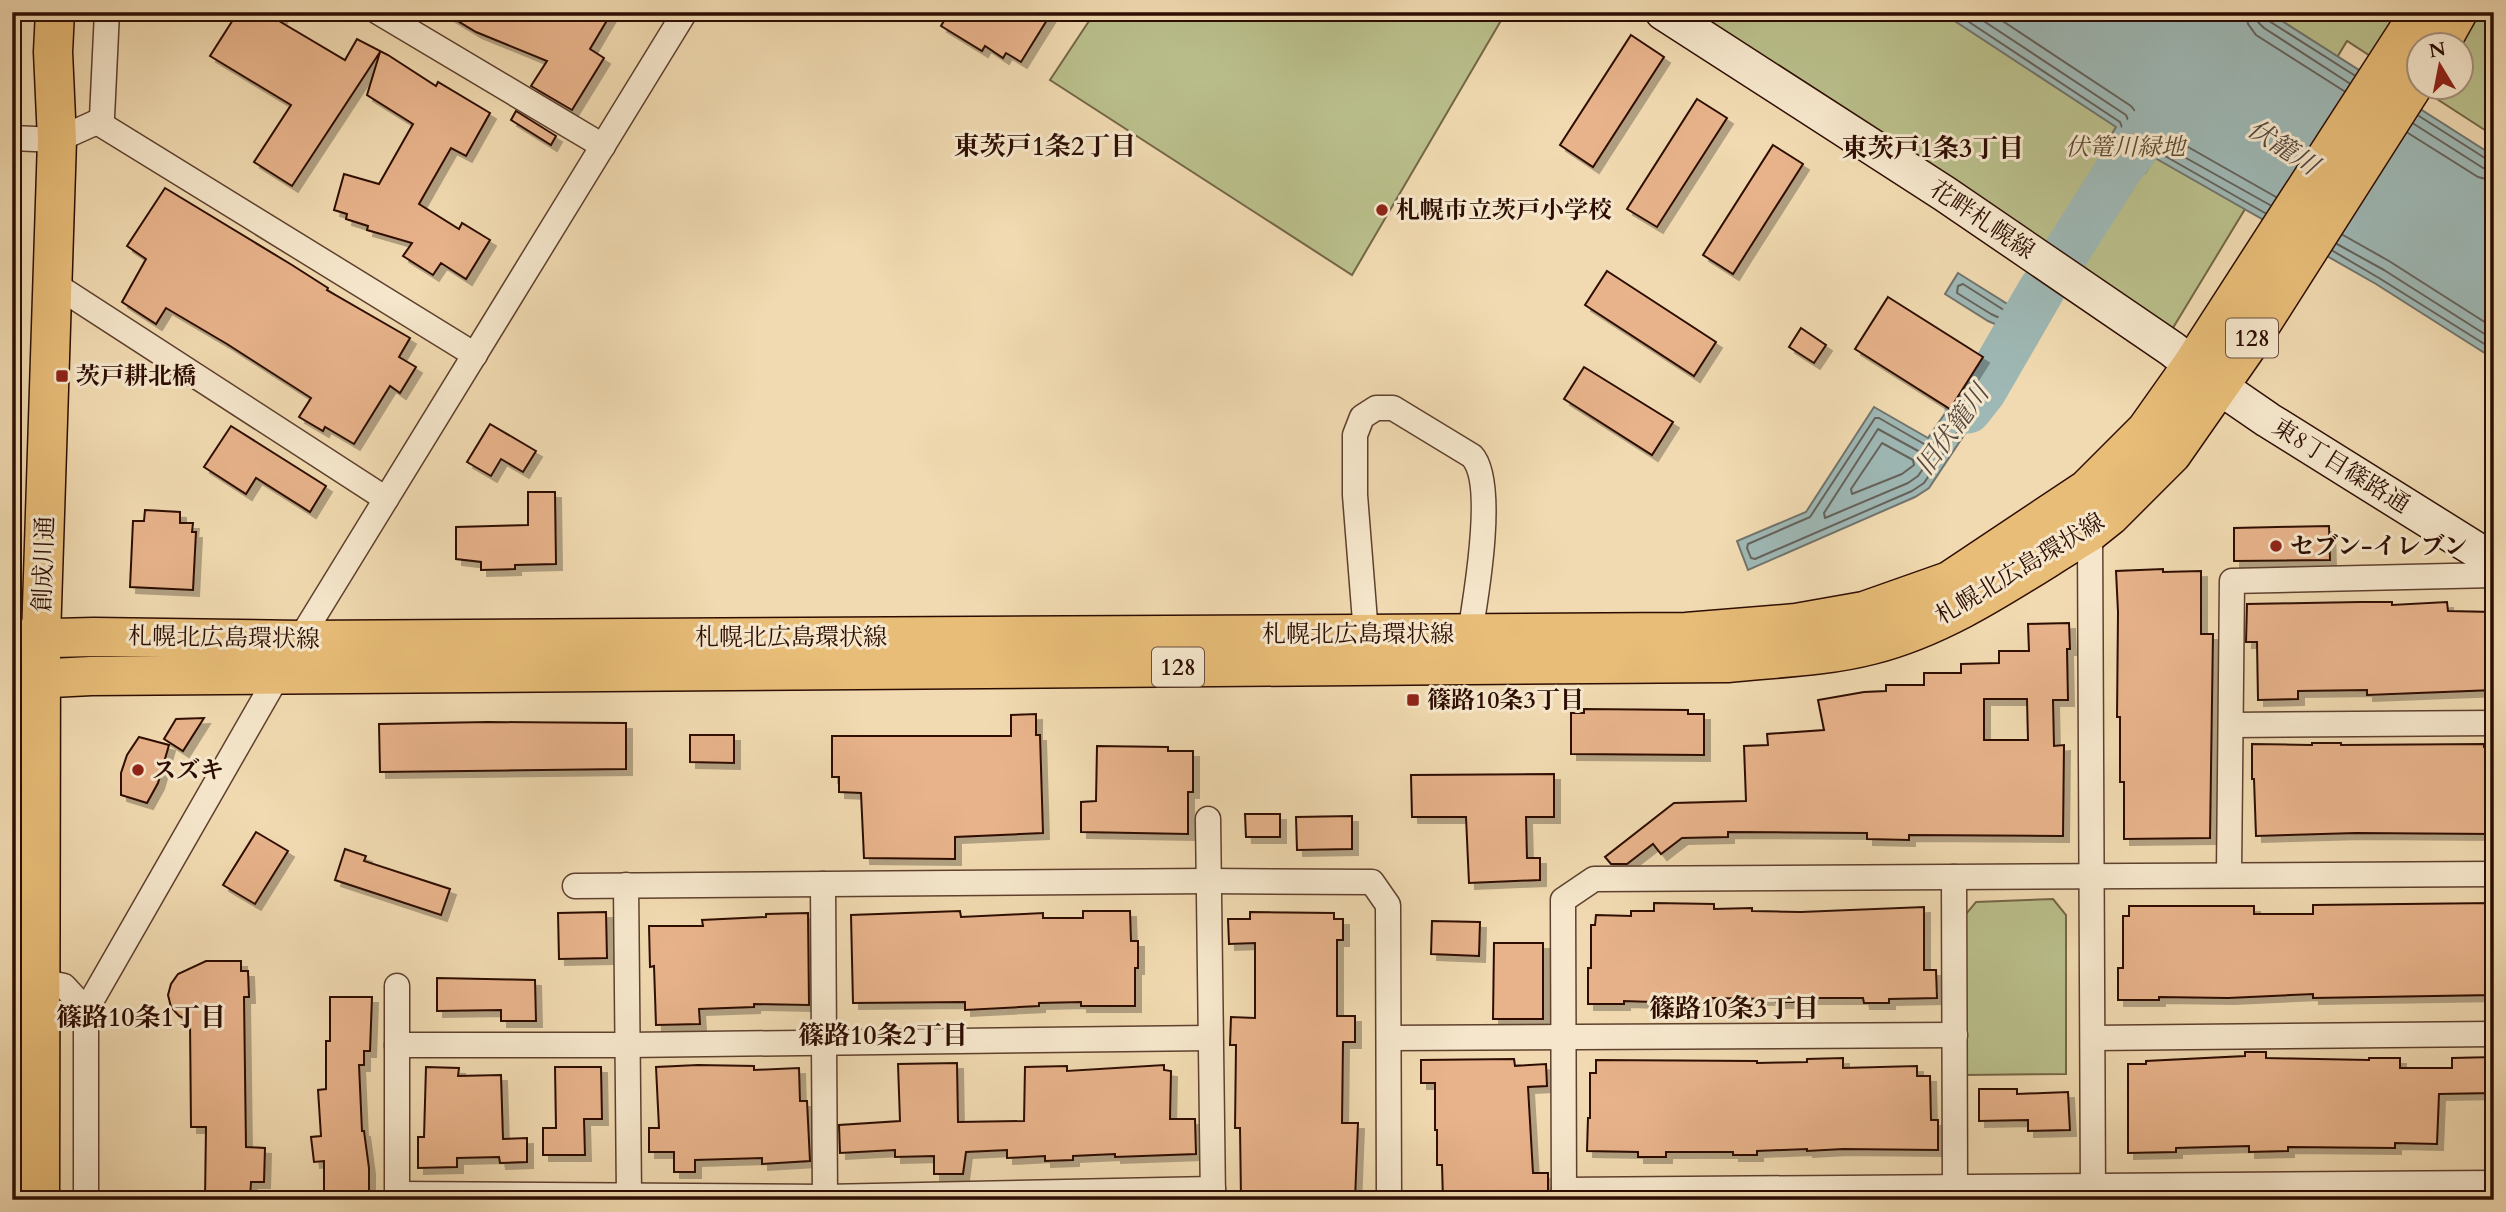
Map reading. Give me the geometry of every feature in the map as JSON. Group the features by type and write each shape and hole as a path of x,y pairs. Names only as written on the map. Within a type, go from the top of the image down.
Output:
{"main road":[{"name":"創成川通","path":"40,1200 26,981 26,638 51,282 57,140 53,52 55,12"},
{"name":"花畔札幌線","path":"1663,12 1945,194 2172,349 2206,376"},
{"name":"札幌北広島環状線","path":"26,679 91,676 1727,663 1860,647 1950,617 2090,532 2110,516 2172,454 2206,376 2269,281 2421,31 2458,12"},
{"name":"札幌北広島環状線","path":"2269,281 2404,97"},
{"name":"札幌北広島環状線","path":"26,638 300,640 1686,632 1796,623 1864,611 1949,580 2087,489 2146,430 2206,376"},
{"name":"東8丁目篠路通","path":"2206,376 2279,427 2494,561"}],"street":[{"path":"12,138 57,140 97,122 102,117 107,12"},
{"path":"378,12 603,146"},
{"path":"86,1200 86,1010 278,676 685,12"},
{"path":"97,122 475,355"},
{"path":"51,282 386,499"},
{"path":"1366,634 1355,495 1355,435 1362,417 1368,411 1385,407 1400,410 1472,456 1478,463 1482,484 1482,561 1470,633"},
{"path":"2090,532 2093,1194"},
{"path":"2229,874 2232,581 2494,575"},
{"path":"2231,725 2494,723"},
{"path":"397,986 397,1197 825,1199 1213,1195 1208,819"},
{"path":"2494,874 1594,879 1563,900 1564,1195 1955,1188 2093,1194 2494,1183"},
{"path":"1954,877 1955,1188"},
{"path":"575,886 1372,882 1388,905 1389,1200"},
{"path":"823,884 825,1199"},
{"path":"626,885 629,1197"},
{"path":"26,981 64,986 86,1010"},
{"path":"2092,1038 2494,1034"},
{"path":"1389,1038 1955,1035"},
{"path":"397,1045 1210,1038"}],"green space":[{"path":"1095,12 1506,12 1352,275 1050,80"},
{"name":"伏篭川緑地","path":"1677,12 2494,12 2494,136 2442,102 2474,102 2474,32 2404,32 2404,78 2347,41 2168,336"},
{"path":"2053,899 2066,915 2066,1074 1965,1075 1965,915 1976,902"}],"water":[{"name":"伏籠川","path":"1941,12 2268,12 2404,99 2404,102 2409,102 2494,156 2494,359 2376,284 2155,158 2145,173 2136,168 2131,177 2107,161 2112,153 2104,147 2116,127"},
{"path":"2080,204 2103,219 2073,263 2050,250"},
{"path":"1958,273 2014,308 2023,293 2044,307 2027,338 1988,321 1945,294"},
{"path":"1990,348 2013,361 1929,488 1915,497 1748,570 1737,541 1806,512 1874,407 1928,438"}],"building":[{"path":"238,12 284,12 279,21 345,60 357,39 388,55 436,86 438,82 490,113 466,156 451,148 419,204 459,229 462,223 490,240 466,279 441,263 433,275 403,256 412,243 367,230 368,226 346,219 347,214 334,210 344,174 379,184 413,124 367,95 380,52 292,186 254,162 291,105 210,56"},
{"path":"443,12 612,12 590,49 604,58 572,110 531,86 547,61 476,32"},
{"path":"949,12 1052,12 1021,62 1006,53 1003,58 985,46 982,51 941,26"},
{"path":"1631,35 1664,57 1593,167 1560,145"},
{"path":"1697,99 1727,118 1657,227 1627,209"},
{"path":"516,111 556,136 551,145 511,120"},
{"path":"1773,145 1803,164 1733,274 1703,255"},
{"path":"165,188 292,265 328,288 327,290 410,338 399,357 416,367 400,393 390,386 354,444 325,427 323,431 299,417 311,398 227,344 166,308 156,324 122,302 146,259 127,246"},
{"path":"1607,271 1716,342 1694,376 1585,305"},
{"path":"1888,297 1983,357 1950,409 1855,349"},
{"path":"1801,328 1826,345 1814,363 1789,347"},
{"path":"1584,367 1673,422 1652,455 1564,399"},
{"path":"490,424 536,451 523,472 501,459 491,476 467,462"},
{"path":"231,426 326,486 310,512 256,478 246,494 204,467"},
{"path":"528,492 555,492 556,564 515,565 515,569 481,570 481,562 456,559 456,527 528,525"},
{"path":"145,510 180,512 180,523 193,523 192,532 196,532 193,590 130,587 133,521 144,521"},
{"path":"2329,526 2330,560 2234,561 2234,528"},
{"path":"2163,569 2163,572 2201,571 2201,634 2213,634 2210,838 2124,839 2124,782 2120,782 2120,717 2117,717 2116,571"},
{"path":"2392,602 2392,605 2447,602 2448,611 2494,612 2494,690 2367,695 2367,690 2298,691 2298,699 2258,700 2257,642 2246,642 2247,604"},
{"path":"2069,623 2068,700 2053,700 2054,746 2064,745 2063,836 1909,835 1909,840 1867,839 1867,833 1728,832 1728,837 1682,838 1661,854 1653,844 1627,864 1611,864 1605,857 1674,803 1746,801 1744,746 1768,745 1767,734 1824,730 1818,700 1886,691 1886,685 1924,685 1924,673 1961,673 1961,664 1999,663 1999,651 2029,651 2028,624","holes":["1984,699 2027,699 2028,740 1984,740"]},
{"path":"1584,709 1688,710 1688,714 1704,714 1704,755 1571,754 1571,713 1584,713"},
{"path":"1036,714 1036,735 1040,735 1043,833 955,837 955,859 864,858 861,793 839,792 839,777 832,777 832,736 1011,736 1011,715"},
{"path":"204,718 183,751 164,739 176,719"},
{"path":"626,723 626,769 380,772 379,724"},
{"path":"690,735 734,735 734,763 690,762"},
{"path":"139,737 169,745 158,783 147,803 121,795 121,773 127,755"},
{"path":"2252,744 2494,746 2494,834 2356,833 2256,836"},
{"path":"1097,746 1168,747 1168,751 1193,751 1193,792 1188,792 1188,834 1081,832 1081,802 1096,801"},
{"path":"1554,774 1554,817 1526,817 1527,858 1540,858 1540,880 1469,883 1466,817 1412,817 1411,775"},
{"path":"1245,814 1280,814 1280,837 1246,837"},
{"path":"1352,816 1352,849 1297,850 1296,817"},
{"path":"256,832 288,851 255,904 223,885"},
{"path":"345,849 366,856 364,861 450,889 441,915 335,880"},
{"path":"1654,903 1714,904 1714,909 1752,908 1752,911 1801,912 1924,907 1924,970 1936,970 1937,998 1889,999 1889,1003 1864,1003 1863,998 1800,998 1800,1002 1776,1002 1776,999 1711,998 1711,1004 1624,1001 1624,1004 1588,1004 1591,925 1595,925 1596,915 1631,916 1631,911 1654,911"},
{"path":"2494,903 2494,995 2313,998 2313,994 2118,1000 2118,968 2123,968 2123,916 2129,916 2129,906 2254,906 2254,914 2313,914 2313,905"},
{"path":"960,911 961,917 1043,913 1043,918 1083,918 1083,911 1130,911 1131,941 1138,941 1135,1006 1081,1006 1081,1002 965,1010 965,1002 853,1003 851,915"},
{"path":"606,912 607,958 559,959 558,913"},
{"path":"1250,912 1334,913 1334,919 1343,919 1343,940 1337,940 1337,1016 1355,1016 1355,1042 1343,1042 1342,1123 1358,1123 1355,1200 1241,1198 1240,1128 1235,1128 1236,1045 1230,1045 1231,1017 1255,1018 1255,943 1229,944 1228,919 1250,919"},
{"path":"808,913 809,1005 754,1004 754,1007 699,1009 700,1024 656,1025 654,966 650,967 649,926 703,926 702,920"},
{"path":"1432,921 1480,922 1479,956 1431,954"},
{"path":"1494,943 1543,943 1543,1019 1493,1019"},
{"path":"206,961 241,961 241,971 248,971 249,997 244,997 246,1147 265,1148 264,1182 251,1182 250,1200 205,1200 206,1127 191,1127 190,1021 179,1016 171,1007 168,995 178,974"},
{"path":"437,978 535,980 536,1021 501,1021 501,1010 437,1011"},
{"path":"330,997 372,997 370,1051 364,1051 364,1065 359,1065 362,1131 369,1168 369,1200 324,1200 324,1161 314,1162 311,1137 321,1136 318,1090 326,1089"},
{"path":"2245,1052 2266,1052 2266,1058 2400,1058 2400,1068 2452,1068 2452,1058 2494,1057 2494,1093 2439,1094 2437,1144 2395,1143 2395,1148 2288,1147 2288,1151 2249,1152 2249,1146 2176,1148 2176,1152 2128,1153 2128,1064 2245,1056"},
{"path":"1843,1058 1843,1068 1917,1066 1917,1076 1930,1076 1931,1120 1938,1120 1938,1150 1807,1149 1757,1151 1757,1155 1733,1155 1733,1152 1666,1152 1666,1157 1638,1157 1638,1152 1587,1151 1590,1073 1596,1073 1596,1060 1757,1063"},
{"path":"1514,1059 1515,1066 1546,1064 1547,1086 1528,1087 1533,1173 1548,1173 1548,1200 1443,1200 1442,1165 1437,1165 1435,1083 1421,1083 1421,1060"},
{"path":"957,1063 958,1122 1024,1121 1025,1067 1067,1066 1067,1071 1164,1065 1164,1070 1171,1071 1170,1119 1195,1119 1196,1154 1115,1157 1115,1154 1073,1156 1073,1160 1045,1161 1045,1156 1007,1158 1007,1150 966,1152 963,1174 934,1174 934,1156 895,1157 895,1150 840,1153 839,1125 900,1121 898,1064"},
{"path":"754,1066 754,1070 799,1068 800,1101 807,1101 810,1161 762,1164 762,1158 695,1160 695,1172 674,1172 674,1152 649,1152 649,1128 659,1128 656,1067"},
{"path":"426,1067 459,1068 458,1076 501,1075 503,1139 527,1138 527,1162 500,1163 499,1157 457,1158 457,1167 418,1168 418,1137 424,1137"},
{"path":"555,1067 601,1067 602,1119 584,1119 585,1155 543,1155 543,1128 556,1128"},
{"path":"1979,1089 2017,1089 2017,1094 2068,1092 2070,1130 2028,1131 2028,1120 1979,1121"}],"waterway":[{"name":"旧伏籠川","path":"2062,259 2119,169 2159,118"},
{"name":"旧伏籠川","path":"1968,410 1983,391 2042,289"}],"place":[{"name":"札幌市立茨戸小学校","path":"1382,210"},
{"name":"茨戸耕北橋","path":"62,376"},
{"name":"セブン-イレブン","path":"2276,546"},
{"name":"篠路10条3丁目","path":"1413,700"},
{"name":"スズキ","path":"138,770"}],"district":[{"name":"東茨戸1条2丁目","path":"1045,146"},
{"name":"東茨戸1条3丁目","path":"1933,148"},
{"name":"篠路10条3丁目","path":"1734,1008"},
{"name":"篠路10条1丁目","path":"141,1017"},
{"name":"篠路10条2丁目","path":"883,1035"}]}
